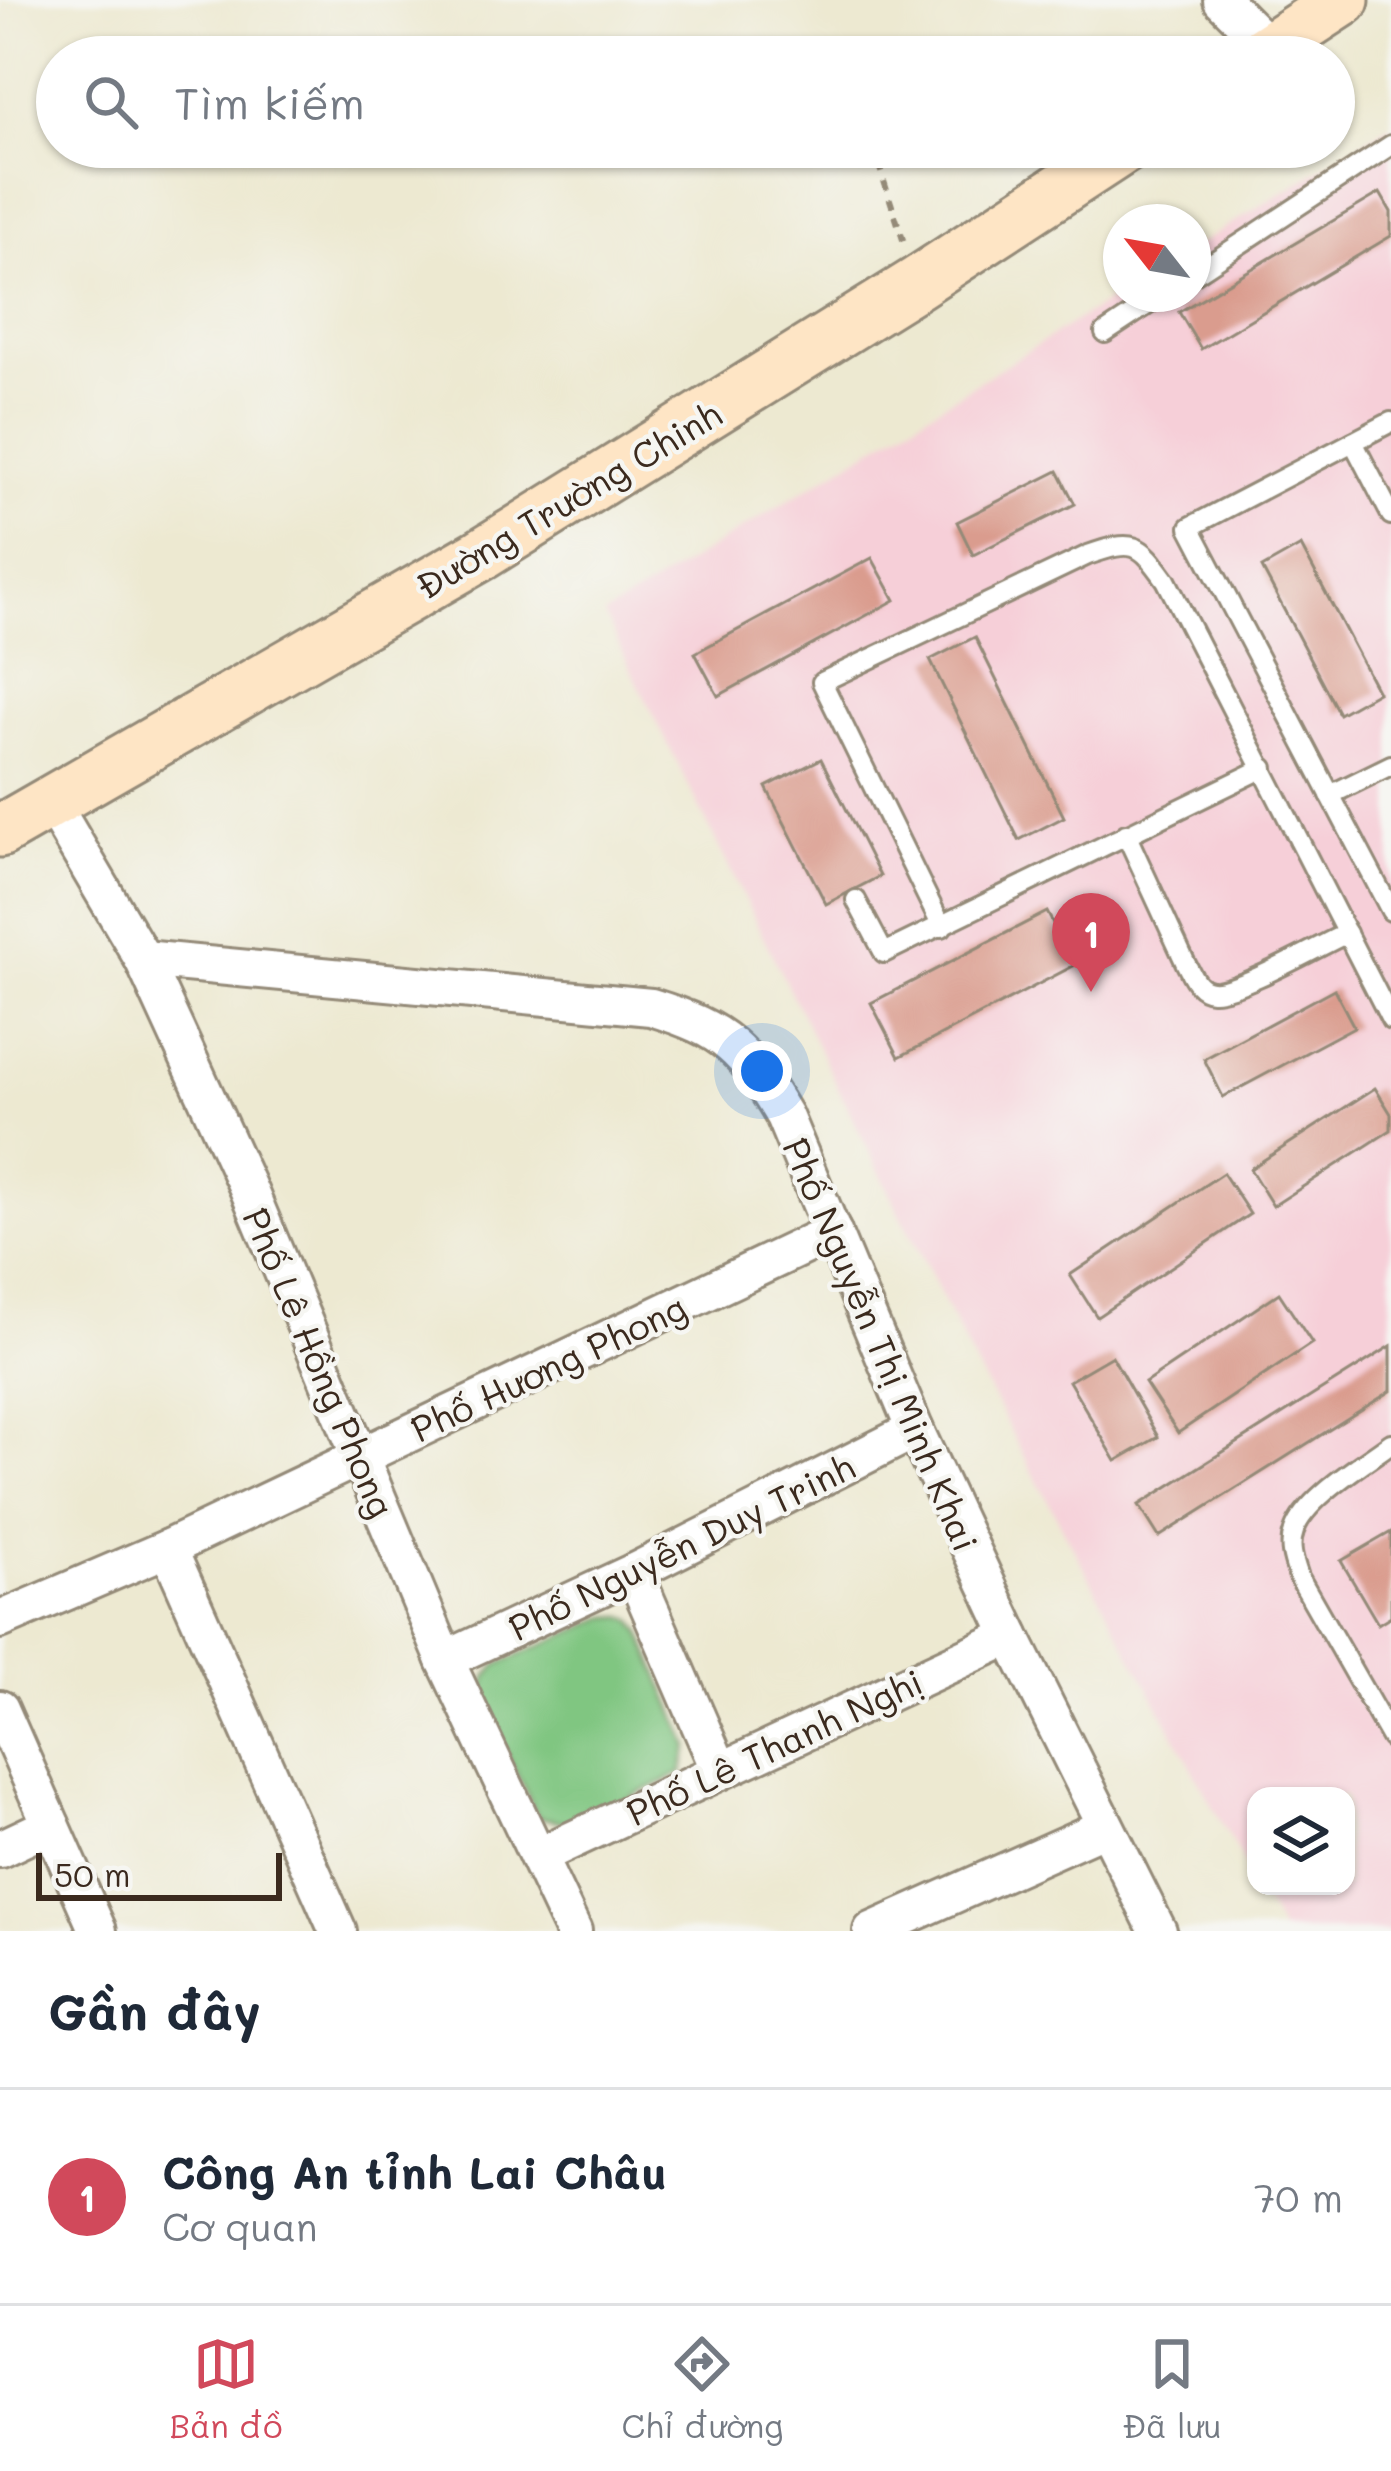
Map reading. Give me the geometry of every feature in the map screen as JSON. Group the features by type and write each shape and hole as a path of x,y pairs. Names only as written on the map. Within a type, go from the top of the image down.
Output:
{"main road":[{"path":"1288,36 1343,0"},
{"name":"Đường Trường Chinh","path":"0,831 482,554 1092,168"}],"street":[{"path":"1222,0 1250,36"},
{"name":"Phố Lê Hồng Phong","path":"50,801 143,959 247,1186 445,1660 573,1931"},
{"name":"Phố Nguyễn Thị Minh Khai","path":"143,959 651,1007 688,1018 727,1040 758,1073 784,1115 915,1430 1158,1931"},
{"name":"Phố Hương Phong","path":"0,1620 167,1548 832,1232"},
{"name":"Phố Nguyễn Duy Trinh","path":"445,1660 634,1572 915,1430"},
{"path":"167,1548 338,1931"},
{"path":"634,1572 720,1772"},
{"name":"Phố Lê Thanh Nghị","path":"538,1856 1011,1636"},
{"path":"0,1709 98,1931"},
{"path":"0,1849 51,1825"},
{"path":"872,1931 1105,1827"}],"lane":[{"path":"1211,263 1391,145"},
{"path":"1105,333 1137,312"},
{"path":"1391,422 1190,527 1391,911"},
{"path":"1353,442 1391,515"},
{"path":"942,927 822,682 1051,572 1130,544 1144,550 1166,580 1391,1020"},
{"path":"1330,795 1391,765"},
{"path":"856,900 884,953 1264,768"},
{"path":"1126,834 1186,964 1212,992 1235,987 1347,933"},
{"path":"1391,1443 1306,1510 1293,1532 1291,1553 1299,1577 1391,1738"}],"path":[{"path":"880,168 917,283"}],"shaded area":[{"path":"1391,125 1391,1931 1280,1931 1261,1895 1355,1895 1355,1787 1247,1787 1247,1870 977,1369 604,615 1103,304 1103,312 1211,312 1211,237 1322,168 1355,168 1355,147"}],"green space":[{"path":"624,1616 641,1632 689,1746 682,1773 573,1824 538,1817 482,1703 487,1677 497,1665 607,1617"}],"building":[{"path":"1380,193 1391,212 1391,236 1201,349 1179,312 1211,312 1211,293"},
{"path":"1058,471 1075,504 973,555 957,522"},
{"path":"1301,546 1378,692 1339,714 1262,568"},
{"path":"872,558 895,600 718,696 695,653"},
{"path":"975,637 1064,817 1019,840 930,660"},
{"path":"821,759 880,876 826,904 766,787"},
{"path":"1047,912 1075,965 899,1057 871,1003"},
{"path":"1334,989 1354,1027 1223,1097 1204,1059"},
{"path":"1375,1088 1391,1114 1391,1130 1273,1206 1250,1169"},
{"path":"1223,1173 1250,1214 1097,1317 1070,1275"},
{"path":"1279,1293 1312,1343 1178,1433 1145,1383"},
{"path":"1391,1346 1391,1391 1159,1537 1139,1505"},
{"path":"1112,1356 1158,1437 1116,1461 1069,1381"},
{"path":"1391,1532 1391,1616 1378,1624 1341,1561"}],"place":[{"name":"Công An tỉnh Lai Châu","path":"1091,992"}]}
